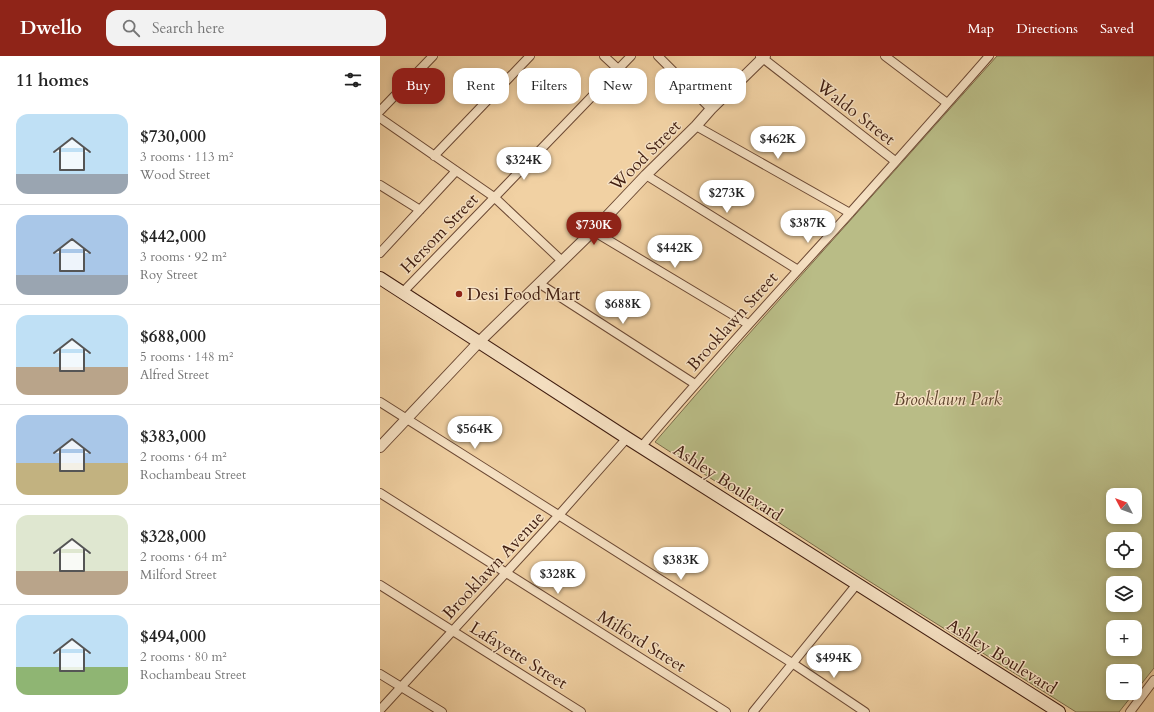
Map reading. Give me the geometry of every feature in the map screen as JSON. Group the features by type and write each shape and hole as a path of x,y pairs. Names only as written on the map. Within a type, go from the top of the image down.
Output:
{"main road":[{"name":"Ashley Boulevard","path":"380,278 627,438 642,446 1059,712"}],"street":[{"path":"380,111 433,56"},
{"path":"434,156 530,56"},
{"path":"604,56 617,68"},
{"name":"Hersom Street","path":"619,68 631,56"},
{"path":"658,56 712,109"},
{"path":"885,56 948,103"},
{"name":"Brooklawn Street","path":"642,446 748,324 850,213 990,56"},
{"name":"Wood Street","path":"380,447 479,342 593,231 762,57"},
{"name":"Waldo Street","path":"762,57 895,161"},
{"name":"Hersom Street","path":"402,293 589,99"},
{"path":"380,118 494,198 562,261"},
{"path":"696,126 850,213"},
{"path":"380,253 456,171"},
{"path":"646,175 798,270"},
{"path":"380,185 420,210"},
{"path":"593,231 748,324"},
{"path":"540,284 695,384"},
{"path":"380,402 792,663 865,712"},
{"name":"Brooklawn Avenue","path":"380,710 506,574 627,438"},
{"name":"Milford Street","path":"380,493 726,712"},
{"path":"753,712 857,584"},
{"name":"Lafayette Street","path":"380,585 581,712"},
{"path":"380,674 442,712"},
{"path":"1130,712 1154,680"}],"green space":[{"name":"Brooklawn Park","path":"997,56 1154,56 1154,668 1142,683 1142,664 1106,664 1106,700 1128,700 1119,712 1076,712 861,576 655,442 739,345"}],"place":[{"name":"Desi Food Mart","path":"459,294"}]}
